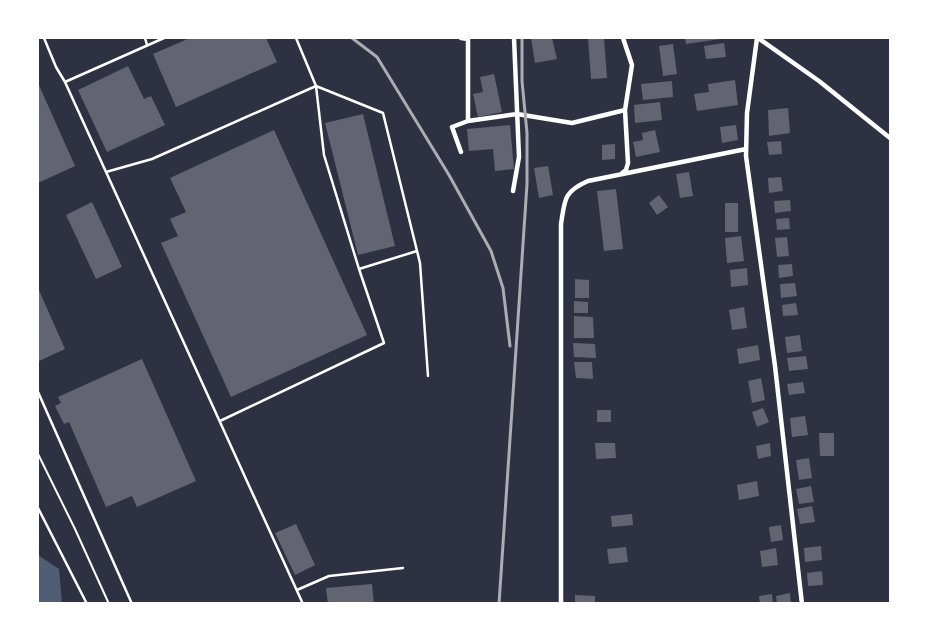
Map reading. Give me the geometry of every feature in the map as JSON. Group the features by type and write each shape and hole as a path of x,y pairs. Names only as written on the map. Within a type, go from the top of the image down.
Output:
{"street":[{"path":"461,38 468,39 468,121"},
{"path":"513,191 519,157 514,38"},
{"path":"620,174 626,170 628,163 625,110 632,65 623,38"},
{"path":"802,604 775,366 746,156 747,113 758,38 819,81 890,138"},
{"path":"461,152 452,127 468,121 517,114 572,123 625,110"},
{"path":"561,604 561,224 565,200 573,188 588,182 746,149"}],"lane":[{"path":"44,38 303,604"},
{"path":"145,38 147,45"},
{"path":"65,82 164,38"},
{"path":"220,422 384,344 324,155 316,86 296,38"},
{"path":"106,172 152,159 316,86 383,113 420,263 428,376"},
{"path":"359,269 417,251"},
{"path":"38,392 132,604"},
{"path":"38,508 87,604"},
{"path":"297,590 329,576 403,568"}],"path":[{"path":"38,454 109,604"}],"water":[{"path":"38,555 59,569 62,603 38,603"}],"building":[{"path":"190,38 266,38 277,62 176,107 153,54"},
{"path":"531,38 552,38 557,59 535,63"},
{"path":"588,38 604,38 607,78 591,79"},
{"path":"685,38 721,38 721,39 686,44"},
{"path":"724,43 726,57 706,59 704,46"},
{"path":"673,44 677,74 663,76 659,46"},
{"path":"128,66 144,99 151,96 165,125 107,152 78,90"},
{"path":"494,74 502,112 478,117 473,94 483,92 480,77"},
{"path":"735,80 738,105 697,111 694,94 709,92 708,84"},
{"path":"672,81 673,97 643,100 641,84"},
{"path":"38,83 75,166 38,183"},
{"path":"660,102 662,120 635,123 634,105"},
{"path":"788,108 790,133 769,136 768,110"},
{"path":"363,114 395,246 358,255 325,123"},
{"path":"510,125 514,169 495,171 493,149 469,151 467,129"},
{"path":"736,125 738,140 722,143 720,127"},
{"path":"274,130 367,335 231,397 161,243 178,236 170,219 186,212 170,178"},
{"path":"655,130 660,152 636,157 633,142 643,140 642,133"},
{"path":"781,141 782,154 769,155 767,142"},
{"path":"615,144 615,159 602,160 602,145"},
{"path":"548,166 553,195 539,198 534,168"},
{"path":"689,172 693,196 680,198 676,174"},
{"path":"781,177 783,191 769,193 768,178"},
{"path":"616,189 623,249 604,251 597,191"},
{"path":"659,195 668,207 657,215 649,203"},
{"path":"790,200 791,211 775,213 774,201"},
{"path":"92,202 122,267 96,279 66,215"},
{"path":"725,203 738,203 738,232 725,232"},
{"path":"789,218 790,229 777,230 776,219"},
{"path":"741,236 744,261 727,263 725,238"},
{"path":"787,237 789,256 777,257 775,238"},
{"path":"792,264 793,276 779,278 778,265"},
{"path":"747,268 748,285 731,287 730,270"},
{"path":"575,279 589,280 589,298 575,298"},
{"path":"795,283 797,296 781,298 780,284"},
{"path":"38,288 65,349 39,361 38,359"},
{"path":"574,301 588,302 588,313 574,313"},
{"path":"796,303 798,315 783,316 782,305"},
{"path":"744,307 747,328 732,330 729,310"},
{"path":"574,316 593,317 594,338 574,338"},
{"path":"800,335 802,351 787,353 785,337"},
{"path":"573,343 595,344 596,358 574,357"},
{"path":"758,345 760,360 739,364 737,349"},
{"path":"806,356 808,369 789,371 787,358"},
{"path":"142,359 196,481 137,507 132,496 106,507 69,422 64,424 55,406 61,403 58,397"},
{"path":"574,362 592,362 593,379 576,378"},
{"path":"761,378 765,400 752,403 748,381"},
{"path":"803,382 805,393 789,395 787,384"},
{"path":"763,408 769,422 757,427 752,412"},
{"path":"597,410 611,410 611,422 597,422"},
{"path":"805,416 808,435 792,437 790,418"},
{"path":"819,433 834,433 834,456 820,456"},
{"path":"595,443 615,443 616,458 596,459"},
{"path":"770,443 771,456 758,459 756,446"},
{"path":"809,458 812,478 799,480 796,460"},
{"path":"757,481 759,496 739,500 737,485"},
{"path":"811,486 814,502 799,504 796,489"},
{"path":"812,506 815,522 800,524 797,509"},
{"path":"632,514 633,525 612,527 611,516"},
{"path":"296,524 315,565 295,575 275,533"},
{"path":"781,525 783,540 771,542 769,527"},
{"path":"821,546 822,560 805,562 804,548"},
{"path":"626,547 628,562 609,564 607,549"},
{"path":"776,548 778,565 762,567 760,551"},
{"path":"822,571 823,585 808,586 807,573"},
{"path":"372,584 374,604 328,604 326,588"},
{"path":"790,593 791,604 777,604 776,596"},
{"path":"772,594 773,604 760,604 759,596"},
{"path":"575,595 595,596 595,604 575,604"}],"railway":[{"path":"352,38 377,57 449,175 491,251 503,288 510,346"},
{"path":"499,604 527,184 527,133 522,81 522,38"}]}
